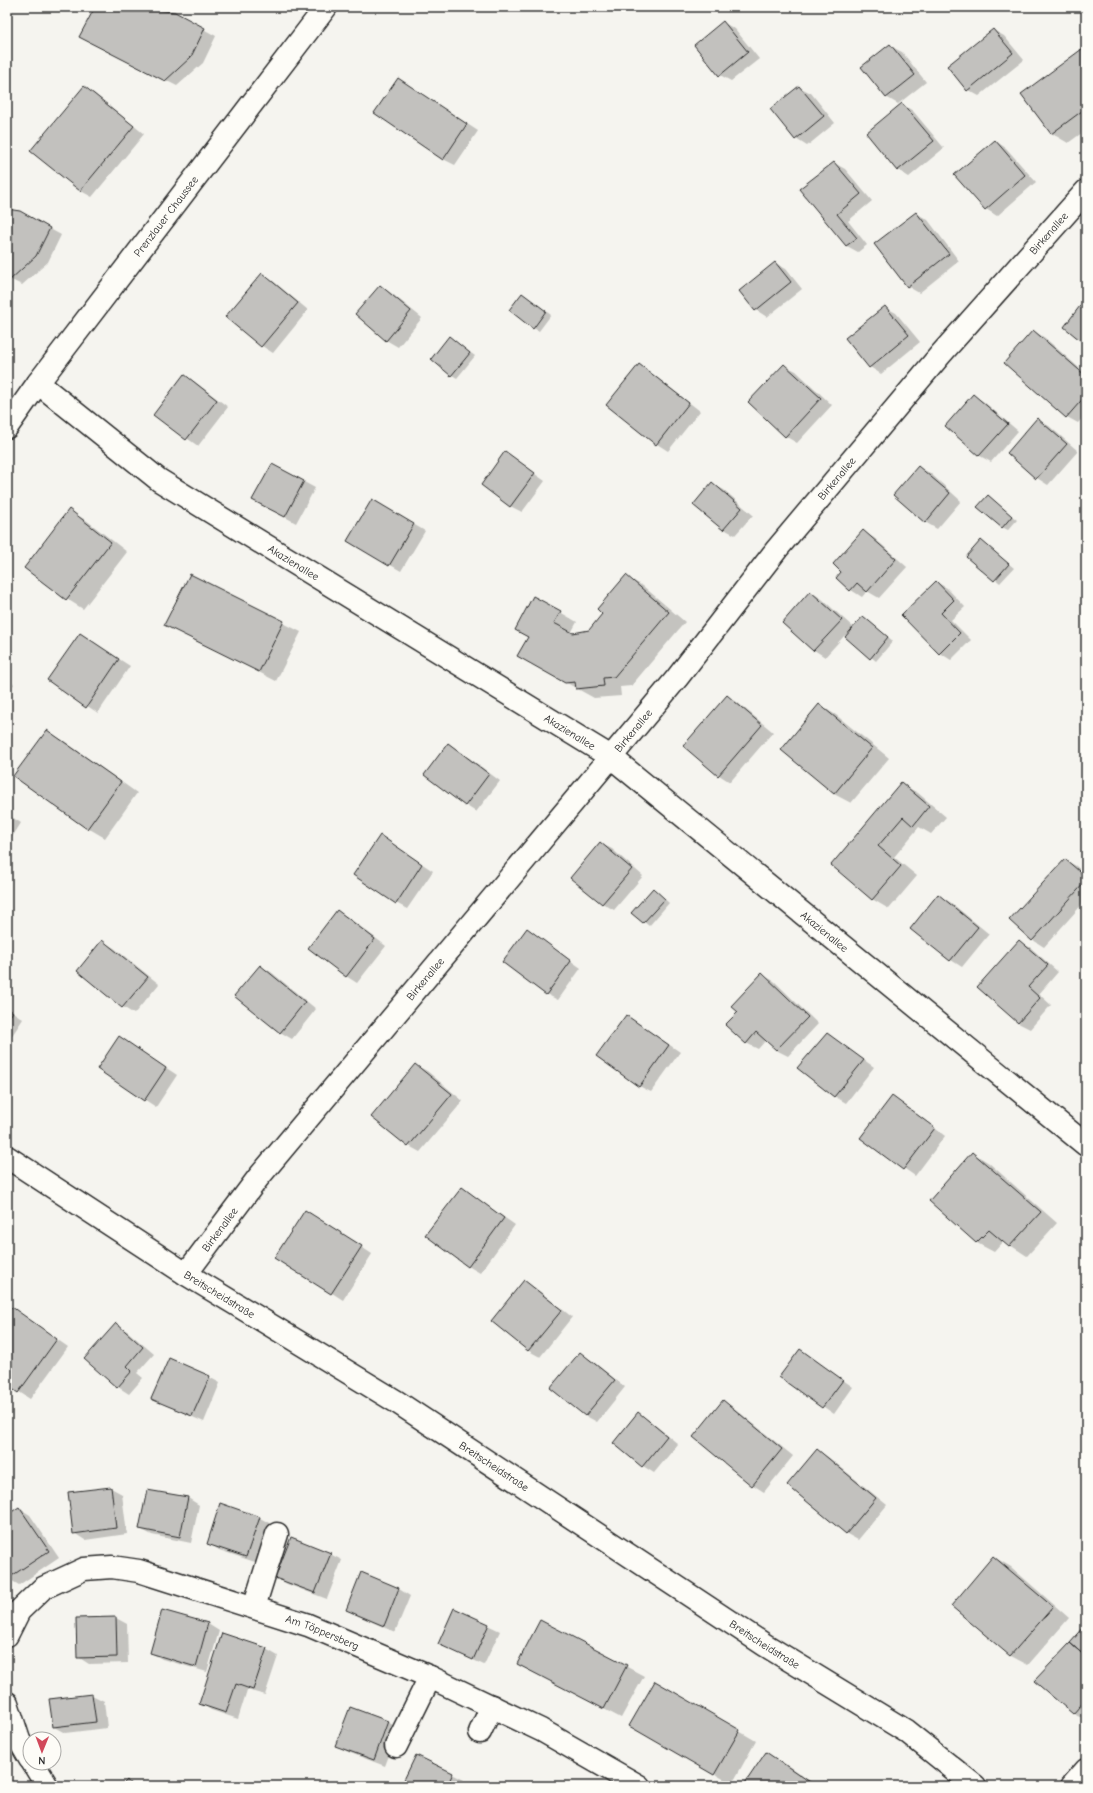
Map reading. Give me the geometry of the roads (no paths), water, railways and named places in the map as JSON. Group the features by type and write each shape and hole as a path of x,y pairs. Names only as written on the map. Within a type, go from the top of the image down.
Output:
{"street":[{"name":"Prenzlauer Chaussee","path":"7,427 38,383 326,7"},
{"name":"Birkenallee","path":"186,1274 258,1178 677,678 776,549 941,354 1086,191"},
{"name":"Akazienallee","path":"38,383 160,480 611,757 1086,1145"},
{"name":"Breitscheidstraße","path":"7,1157 186,1274 397,1402 765,1645 906,1731 974,1786"},
{"path":"254,1607 277,1534"},
{"name":"Am Töppersberg","path":"7,1635 19,1611 44,1588 84,1570 112,1567 139,1571 308,1625 430,1677 548,1734 639,1786"},
{"path":"396,1746 430,1677"},
{"path":"7,1703 22,1745"},
{"path":"480,1732 492,1706"},
{"path":"1072,1786 1086,1770"},
{"path":"38,1771 46,1786"}]}
